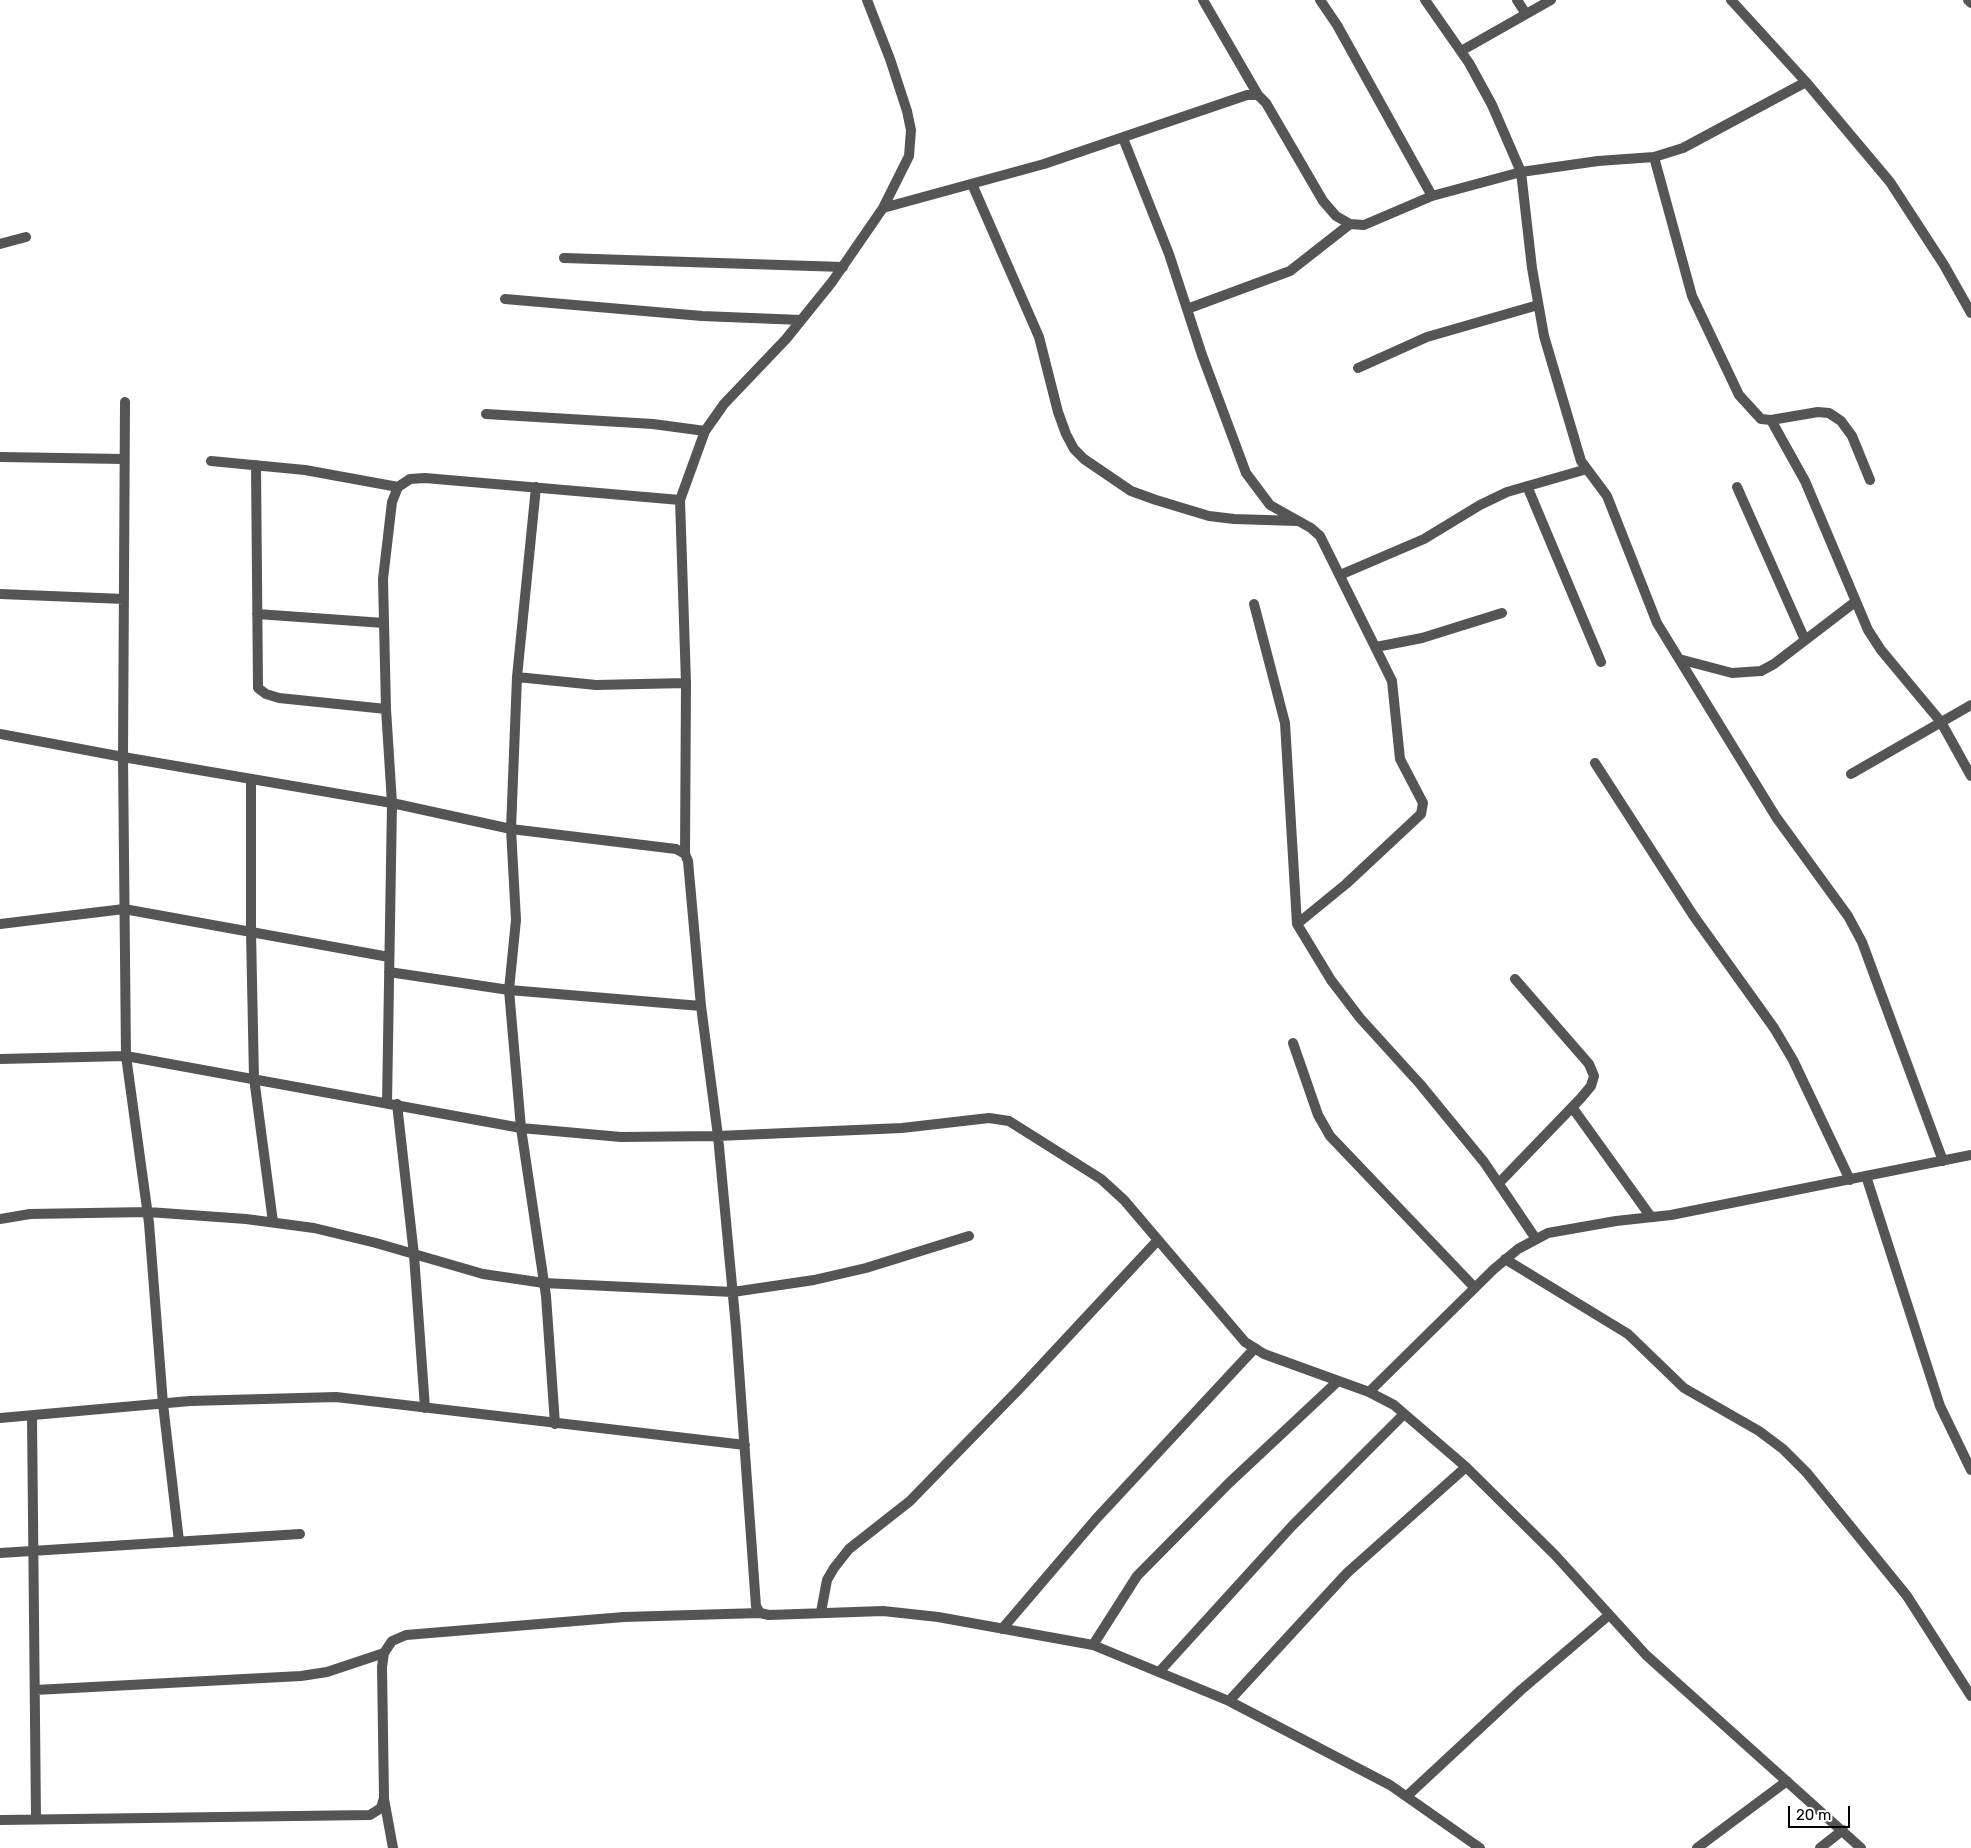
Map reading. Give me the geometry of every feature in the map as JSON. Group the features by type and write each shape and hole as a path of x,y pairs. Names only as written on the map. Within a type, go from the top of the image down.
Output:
{"street":[{"path":"1203,0 1323,201 1336,216 1350,224 1364,225 1432,196 1521,172 1598,161 1654,158 1683,148 1806,82"},
{"path":"1320,0 1337,25 1432,196"},
{"path":"1425,0 1461,51 1492,105 1521,172 1532,268 1544,336 1581,461 1607,496 1657,623 1776,817 1848,916 1862,942 1943,1161"},
{"path":"1517,0 1526,14"},
{"path":"1461,51 1551,0"},
{"path":"1731,0 1806,82 1890,182 1944,265 1971,313"},
{"path":"1968,0 1971,3"},
{"path":"760,1613 756,1606 733,1292 718,1136 701,1006 688,861 685,854 686,683 680,500 705,431 724,404 801,320 843,267 883,208 909,156 911,130 907,111 869,1"},
{"path":"883,208 1044,164 1247,95 1258,95"},
{"path":"1123,138 1169,254 1246,473 1270,505 1299,521 1320,536 1392,681 1400,759 1420,793 1423,808 1421,814 1346,884 1297,924"},
{"path":"1654,158 1692,296 1739,395 1748,408 1760,419 1771,420 1818,412 1829,413 1841,421 1852,436 1870,480"},
{"path":"972,184 1039,337 1058,412 1074,449 1084,459 1132,491 1156,500 1209,516 1234,519 1299,521"},
{"path":"1187,309 1290,271 1350,224"},
{"path":"0,244 26,237"},
{"path":"564,258 843,267"},
{"path":"505,299 702,316 801,320"},
{"path":"1358,368 1427,337 1538,305"},
{"path":"125,402 123,758 126,1056 148,1212 163,1404 179,1541"},
{"path":"486,414 653,424 705,431"},
{"path":"1771,420 1805,481 1854,602 1868,630 1881,650 1941,722 1971,776"},
{"path":"0,457 124,459"},
{"path":"211,461 305,470 398,487"},
{"path":"256,465 258,688 266,694 386,709"},
{"path":"1340,575 1424,539 1480,505 1527,486 1587,469"},
{"path":"425,1408 414,1255 392,1104 389,957 392,803 386,709 383,579 392,502 398,487 410,479 425,478 680,500"},
{"path":"1527,486 1601,662"},
{"path":"536,487 517,677 511,829 516,920 509,990 521,1128 544,1283 555,1424"},
{"path":"1737,487 1805,640"},
{"path":"0,594 124,598"},
{"path":"1679,659 1732,673 1755,672 1774,664 1854,602"},
{"path":"1254,604 1286,723 1297,924 1331,980 1354,1010 1420,1084 1484,1162 1536,1240"},
{"path":"1376,647 1422,638 1502,612"},
{"path":"256,614 384,623"},
{"path":"517,677 596,685 686,683"},
{"path":"1851,774 1971,705"},
{"path":"0,734 123,758 392,803 511,829 676,849 685,854"},
{"path":"1595,763 1693,915 1774,1028 1793,1060 1850,1180"},
{"path":"251,779 251,932 254,1078 273,1222"},
{"path":"0,924 124,909 389,957"},
{"path":"389,972 509,990 701,1006"},
{"path":"1498,1183 1591,1086 1594,1076 1589,1064 1515,979"},
{"path":"1293,1043 1318,1114 1330,1136 1475,1288"},
{"path":"0,1059 126,1056 521,1128 620,1137 718,1136 902,1128 989,1118 1009,1121 1101,1179 1124,1200 1245,1342 1264,1354 1369,1392 1404,1414 1466,1467 1555,1556 1646,1655 1861,1848"},
{"path":"1572,1107 1651,1217"},
{"path":"1369,1392 1475,1288 1518,1249 1548,1233 1651,1217 1850,1180 1971,1155"},
{"path":"1866,1176 1940,1406 1971,1470"},
{"path":"0,1219 30,1214 148,1212 273,1222 314,1228 483,1274 544,1283 733,1292 814,1280 866,1268 969,1236"},
{"path":"821,1612 827,1580 849,1549 910,1501 1021,1387 1158,1240"},
{"path":"1506,1260 1628,1334 1684,1388 1760,1431 1783,1449 1807,1473 1907,1596 1971,1696"},
{"path":"1002,1629 1096,1519 1255,1348"},
{"path":"1093,1645 1138,1576 1229,1483 1338,1381"},
{"path":"0,1418 163,1404 336,1397 745,1446"},
{"path":"1160,1671 1292,1526 1404,1414"},
{"path":"32,1416 36,1819"},
{"path":"1229,1701 1347,1573 1466,1467"},
{"path":"0,1553 300,1534"},
{"path":"393,1848 384,1798 382,1668 384,1653 392,1641 406,1635 624,1617 883,1611 938,1617 1093,1645 1160,1671 1229,1701 1390,1785 1480,1848"},
{"path":"1406,1796 1521,1690 1609,1615"},
{"path":"35,1690 301,1676 328,1672 384,1653"},
{"path":"1697,1848 1787,1781"},
{"path":"0,1820 370,1815 380,1808 384,1798"},
{"path":"1820,1848 1843,1830"}]}
